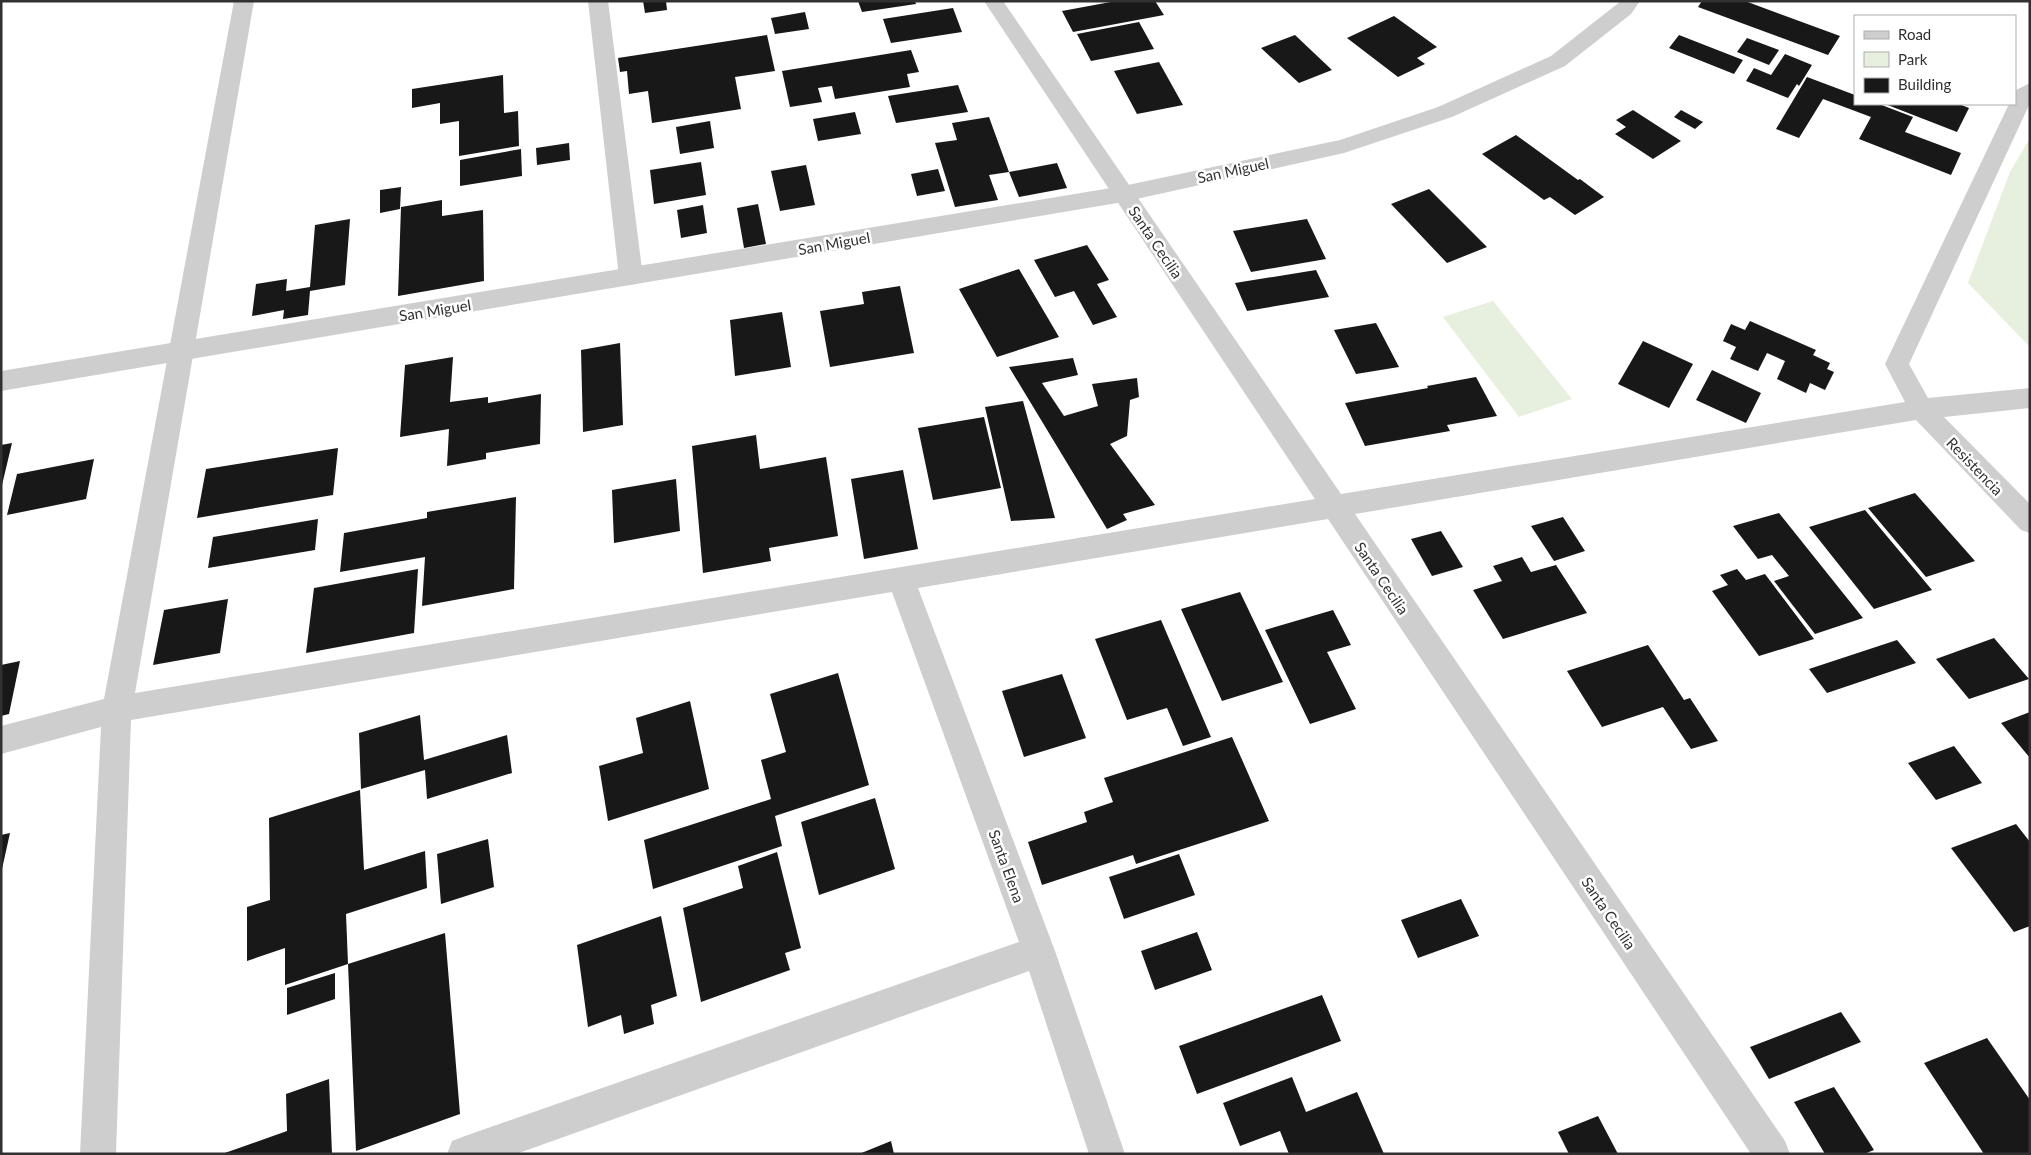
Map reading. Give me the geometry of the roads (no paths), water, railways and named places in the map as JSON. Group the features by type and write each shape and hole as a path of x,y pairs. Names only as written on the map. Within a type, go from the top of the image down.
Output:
{"street":[{"path":"98,1154 117,709 244,1"},
{"path":"598,1 631,277"},
{"name":"Santa Cecilia","path":"993,1 1772,1154"},
{"name":"San Miguel","path":"1,381 1123,194 1344,146 1445,112 1558,62 1624,10 1631,1"},
{"name":"Resistencia","path":"2030,90 2023,95 1897,364 1921,409 2030,522"},
{"path":"1,740 117,709 1921,409 2030,398"},
{"name":"Santa Elena","path":"901,580 1039,951 1107,1154"},
{"path":"464,1154 1039,951"}]}
